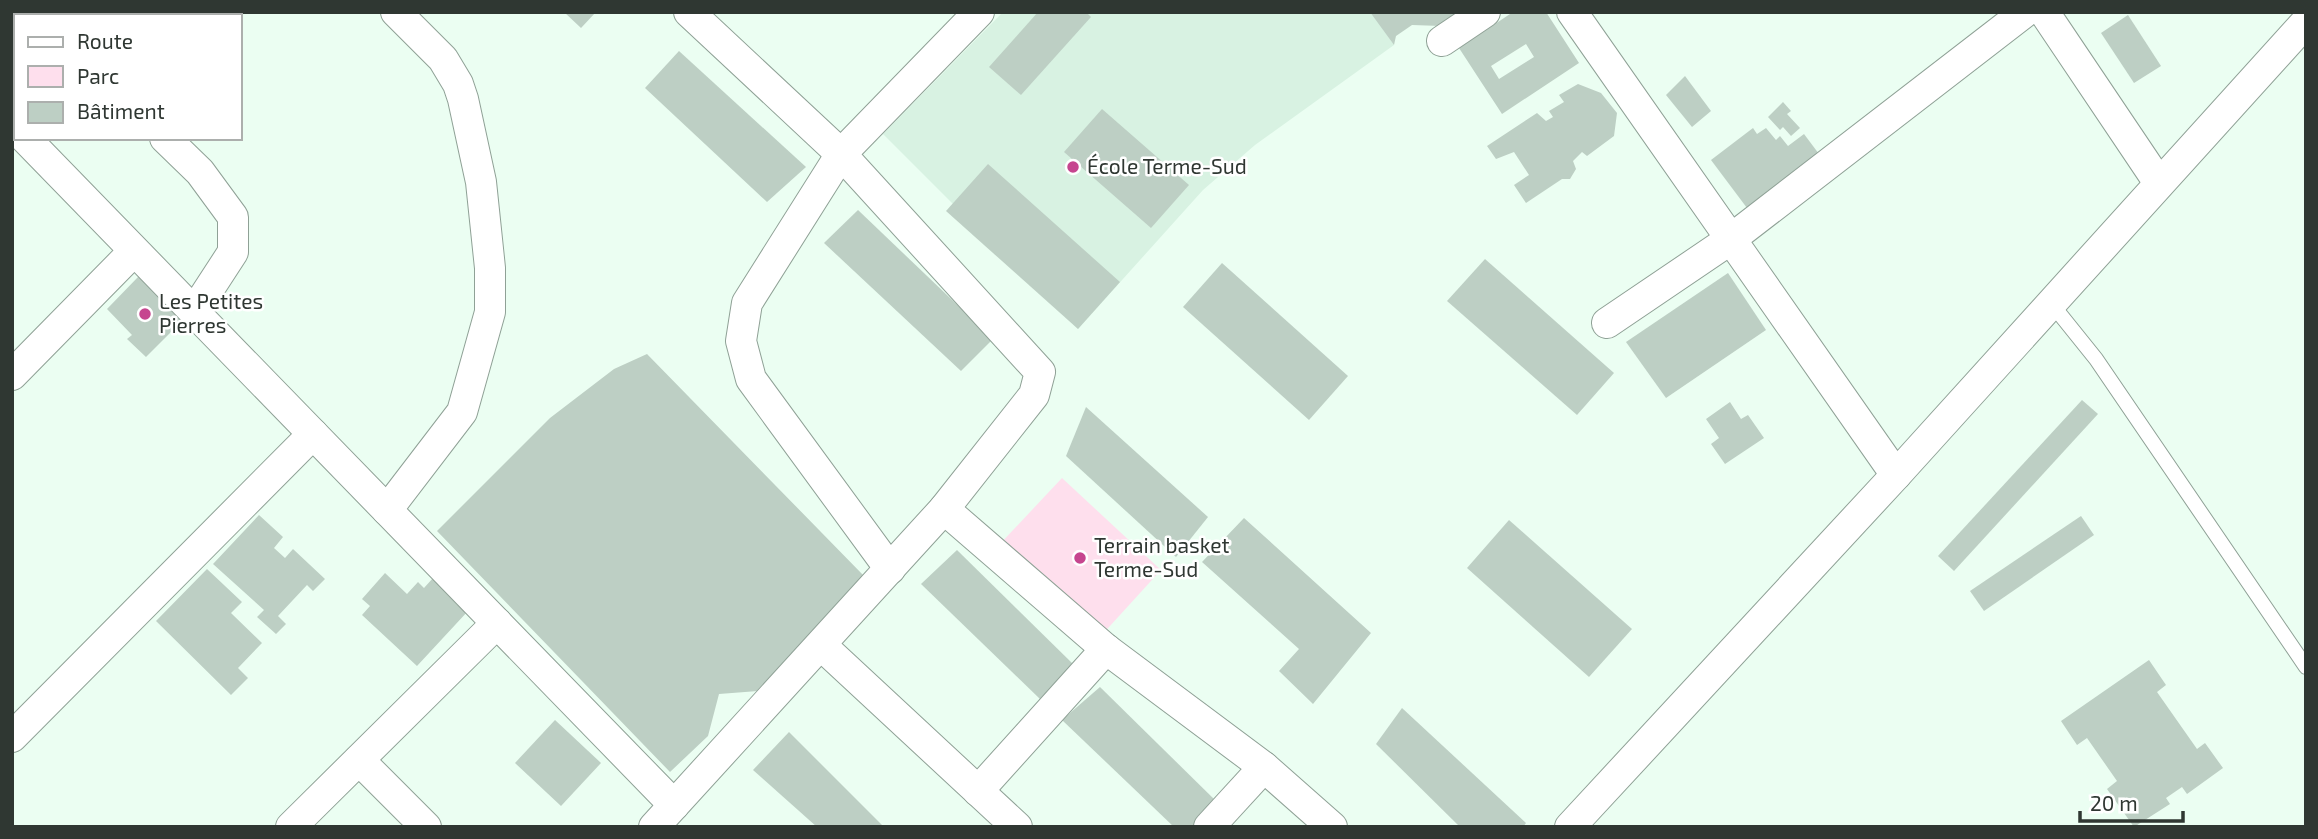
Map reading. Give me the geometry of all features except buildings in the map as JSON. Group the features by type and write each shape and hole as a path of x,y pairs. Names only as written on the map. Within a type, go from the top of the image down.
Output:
{"street":[{"path":"387,510 462,412 491,312 490,268 481,181 463,99 458,84 443,59 396,12"},
{"path":"654,827 944,509 1034,395 1041,372 841,154 688,12"},
{"path":"1443,41 1485,12"},
{"path":"1572,12 1896,475"},
{"path":"1607,323 1731,239 2025,12"},
{"path":"2044,12 2159,183"},
{"path":"890,569 751,379 741,341 747,303 841,154 975,13"},
{"path":"1570,827 1896,475 2306,22"},
{"path":"27,140 674,804"},
{"path":"167,140 200,172 233,217 233,252 194,312"},
{"path":"12,375 134,251"},
{"path":"12,737 313,434"},
{"path":"944,509 1107,649 1264,767 1332,827"},
{"path":"291,827 497,623"},
{"path":"821,645 1017,827"},
{"path":"978,791 1107,649"},
{"path":"359,760 426,827"},
{"path":"1209,827 1264,767"}],"lane":[{"path":"2051,303 2096,359 2306,667"}],"shaded area":[{"name":"École Terme-Sud","path":"1003,12 1371,12 1394,45 1255,145 1203,190 1078,329 883,134"}],"green space":[{"name":"Terrain basket Terme-Sud","path":"1062,478 1161,570 1099,638 999,545"}],"place":[{"name":"École Terme-Sud","path":"1073,167"},
{"name":"Les Petites Pierres","path":"145,314"},
{"name":"Terrain basket Terme-Sud","path":"1080,558"}]}
